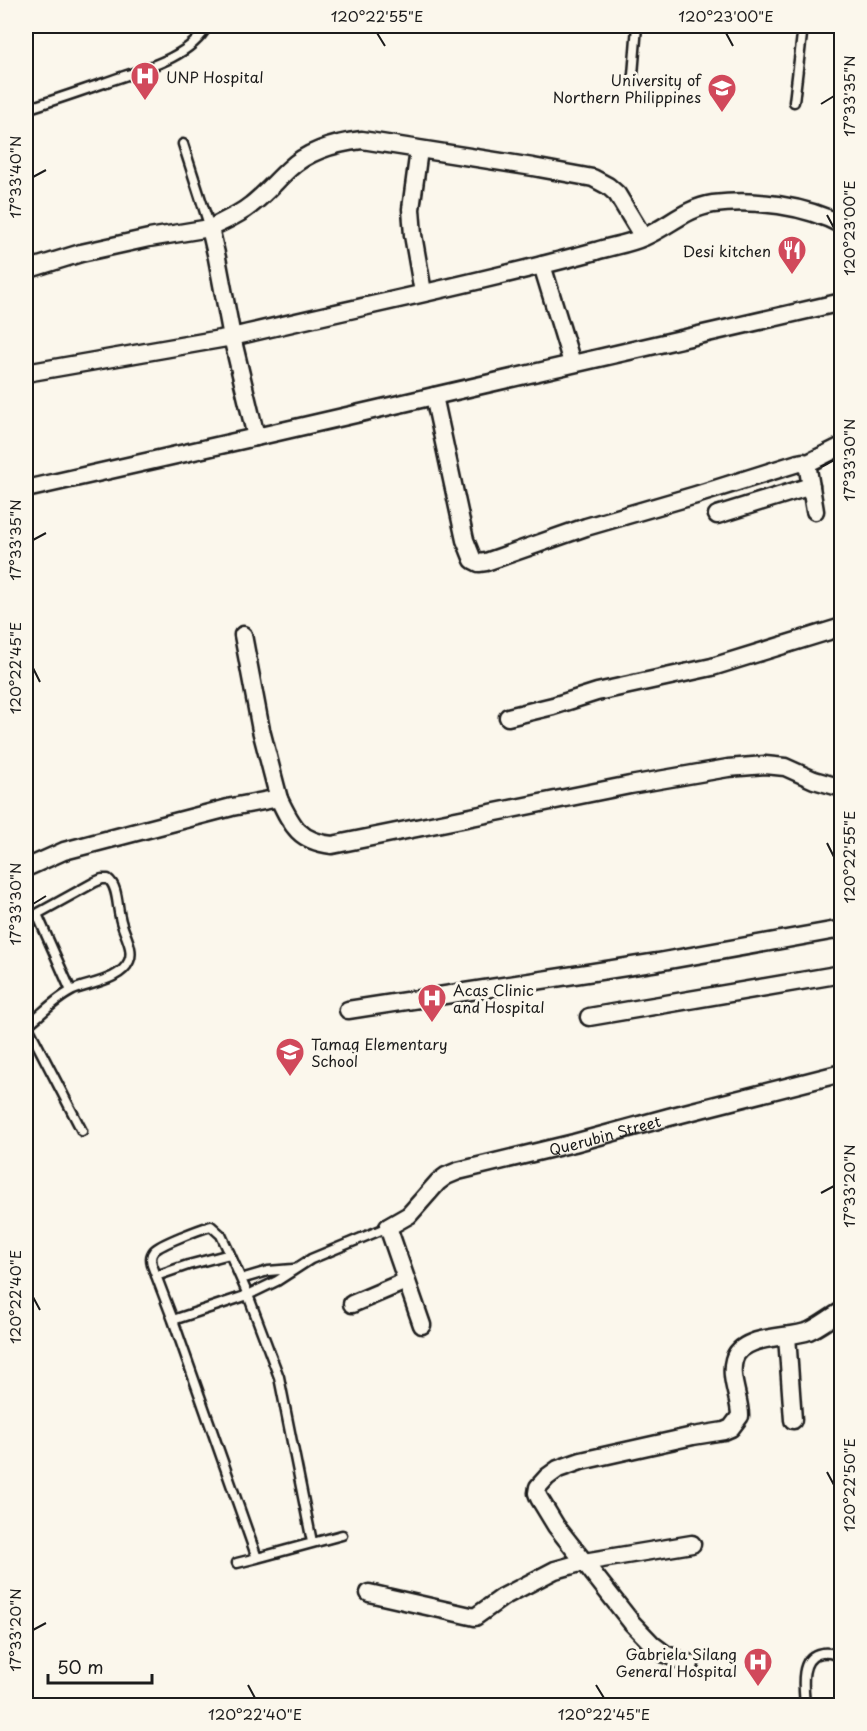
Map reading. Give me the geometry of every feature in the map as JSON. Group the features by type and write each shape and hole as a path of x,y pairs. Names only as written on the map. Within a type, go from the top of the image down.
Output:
{"street":[{"path":"26,270 81,253 210,228 250,206 291,167 320,149 343,142 362,140 593,178 618,194 643,237"},
{"path":"419,150 411,209 413,236 423,292"},
{"path":"26,373 232,337 542,265 643,237 696,207 740,202 789,207 825,216 842,225"},
{"path":"210,228 218,258 232,337 256,437"},
{"path":"542,265 572,363"},
{"path":"26,489 842,302"},
{"path":"434,396 465,540 473,560 479,563 586,527 707,492 790,464 802,462 806,464 842,446"},
{"path":"806,464 815,511"},
{"path":"717,514 811,486"},
{"path":"508,717 597,692 712,667 842,627"},
{"path":"243,635 261,730 279,799 292,825 304,836 317,843 332,845 630,785 728,768 765,765 785,767 814,780 842,788"},
{"path":"26,868 64,851 232,807 279,799"},
{"path":"348,1010 658,962 842,929"},
{"path":"590,1017 842,974"},
{"name":"Querubin Street","path":"388,1227 409,1215 438,1182 458,1171 842,1073"},
{"path":"388,1227 422,1325"},
{"path":"352,1304 406,1281"},
{"path":"690,1664 665,1654 632,1623 556,1526 537,1493 541,1482 558,1469 581,1461 731,1428 740,1416 733,1372 734,1360 740,1349 755,1341 810,1330 842,1311"},
{"path":"787,1336 793,1420"},
{"path":"369,1593 475,1617 503,1598 555,1570 584,1562 692,1544"}],"lane":[{"path":"26,110 156,64 192,44 207,26"},
{"path":"633,75 638,26"},
{"path":"794,102 803,26"},
{"path":"183,144 210,228"},
{"path":"26,920 102,879 108,879 114,885 120,920 131,951 129,962 111,977 71,991 26,1025 82,1131"},
{"path":"36,914 71,991"},
{"path":"257,1558 151,1257 154,1250 203,1228 211,1226 221,1235 248,1295 279,1377 312,1542"},
{"path":"173,1320 248,1295 277,1281 311,1259 388,1227"},
{"path":"156,1276 230,1254"},
{"path":"241,1279 268,1271 293,1269"},
{"path":"237,1563 342,1535"},
{"path":"805,1706 806,1663 812,1656 824,1652 834,1653 842,1658"}],"place":[{"name":"UNP Hospital","path":"145,102"},
{"name":"University of Northern Philippines","path":"722,114"},
{"name":"Desi kitchen","path":"792,276"},
{"name":"Acas Clinic and Hospital","path":"432,1024"},
{"name":"Tamag Elementary School","path":"290,1078"},
{"name":"Gabriela Silang General Hospital","path":"758,1688"}]}
